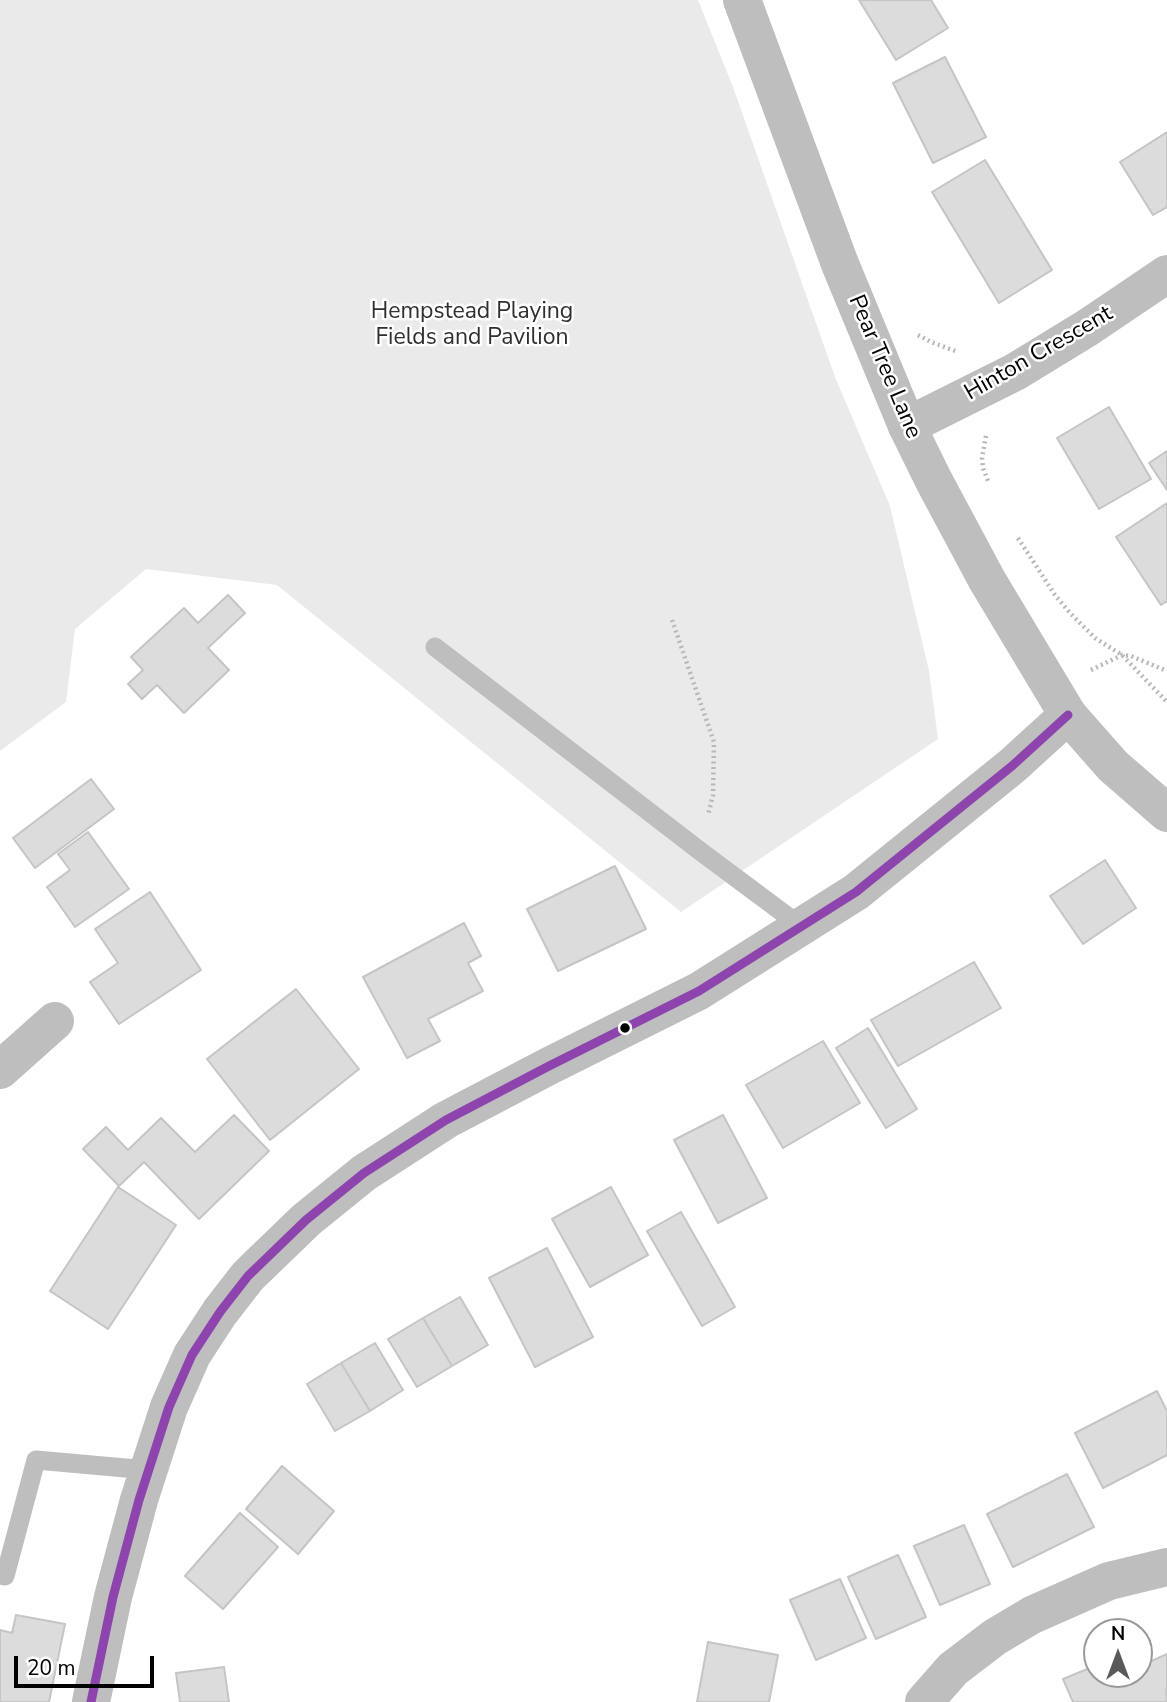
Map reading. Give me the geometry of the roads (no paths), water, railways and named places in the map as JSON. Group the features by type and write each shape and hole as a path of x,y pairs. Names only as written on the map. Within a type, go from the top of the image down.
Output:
{"street":[{"name":"Pear Tree Lane","path":"742,0 841,264 907,426 934,481 987,580 1060,702 1113,766 1167,813"},
{"name":"Hinton Crescent","path":"907,426 1015,372 1167,274"},
{"path":"91,1702 113,1597 148,1470 169,1407 192,1355 248,1276 306,1220 364,1172 446,1120 699,991 867,884 1012,766 1060,702"},
{"path":"0,1070 55,1021"},
{"path":"924,1702 953,1669 995,1637 1032,1615 1109,1581 1167,1567"}],"lane":[{"path":"435,647 802,927"},
{"path":"0,1575 5,1576 36,1460 148,1470"}],"park label":[{"name":"Hempstead Playing Fields and Pavilion","path":"472,325"}]}
